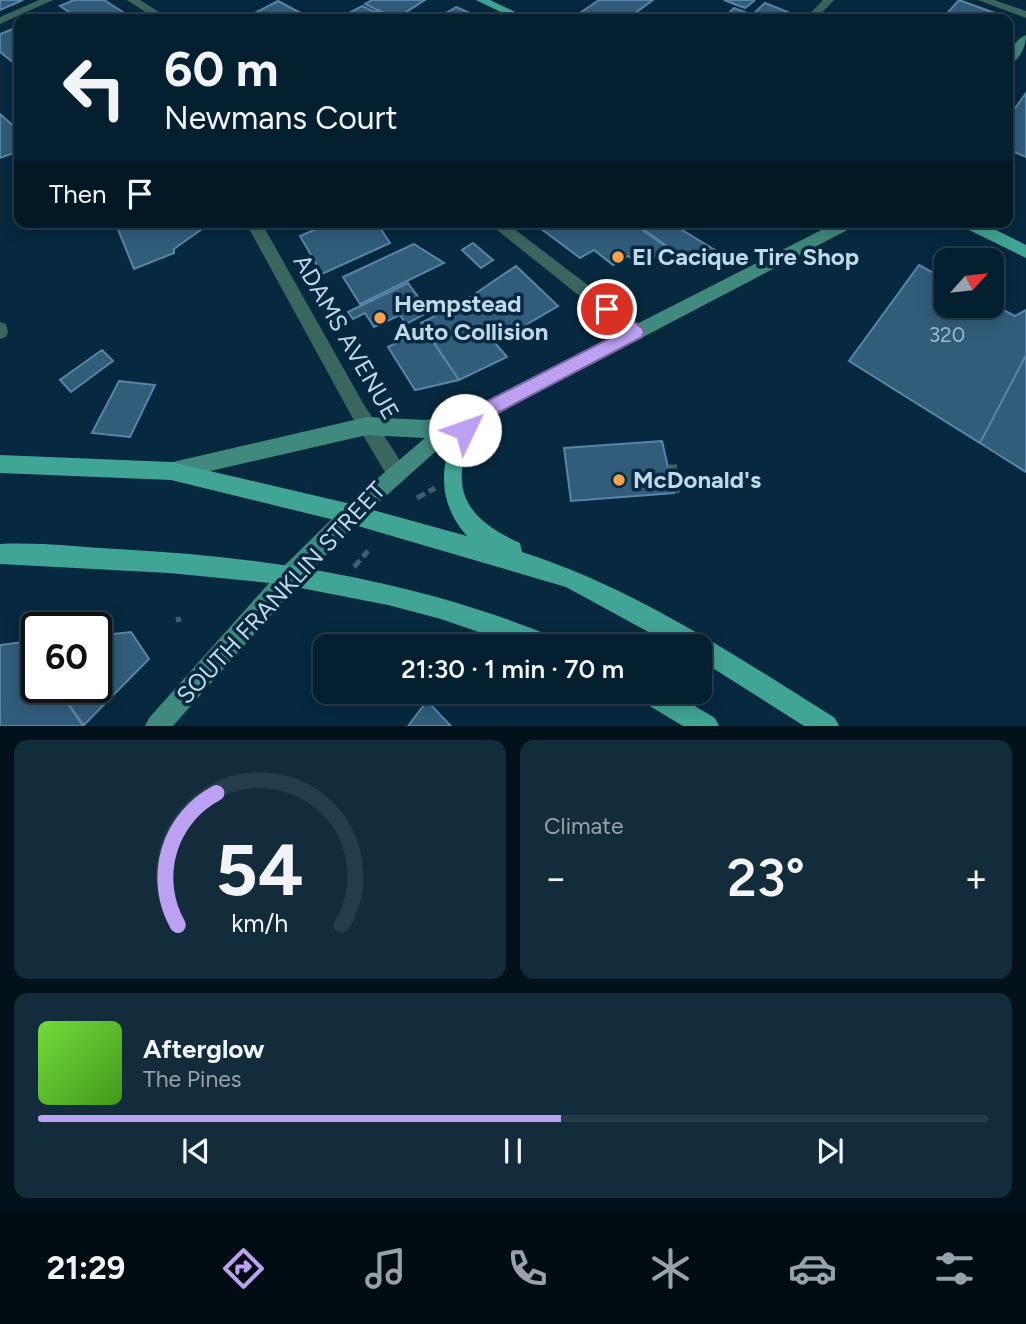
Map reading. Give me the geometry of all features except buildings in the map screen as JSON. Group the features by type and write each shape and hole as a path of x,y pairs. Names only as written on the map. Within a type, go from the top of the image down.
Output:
{"main road":[{"path":"481,0 513,14"},
{"path":"1013,55 1026,39"},
{"name":"SOUTH FRANKLIN STREET","path":"158,726 293,573 351,514 428,446 476,415 838,228"},
{"path":"978,228 1026,252"},
{"path":"171,471 367,426 426,429 476,415"},
{"path":"476,415 465,430 451,471 455,500 465,519 481,535 570,578 675,634"},
{"path":"0,464 171,471 351,514 570,578"},
{"path":"0,554 182,562 293,573 441,606 516,634"},
{"path":"712,655 827,726"},
{"path":"669,704 707,726"}],"street":[{"path":"16,14 48,0"},
{"path":"132,0 156,14"},
{"path":"815,14 829,0"},
{"path":"983,0 1026,15"},
{"name":"ADAMS AVENUE","path":"256,228 367,426 396,472"},
{"path":"502,228 636,332"}],"path":[{"path":"668,467 677,467 677,493"},
{"path":"418,498 436,488"},
{"path":"354,568 368,551"}],"place":[{"name":"El Cacique Tire Shop","path":"618,257"},
{"name":"Hempstead Auto Collision","path":"380,318"},
{"name":"McDonald's","path":"619,480"}],"route":[{"path":"465,430 476,415 636,332 607,309"}]}
